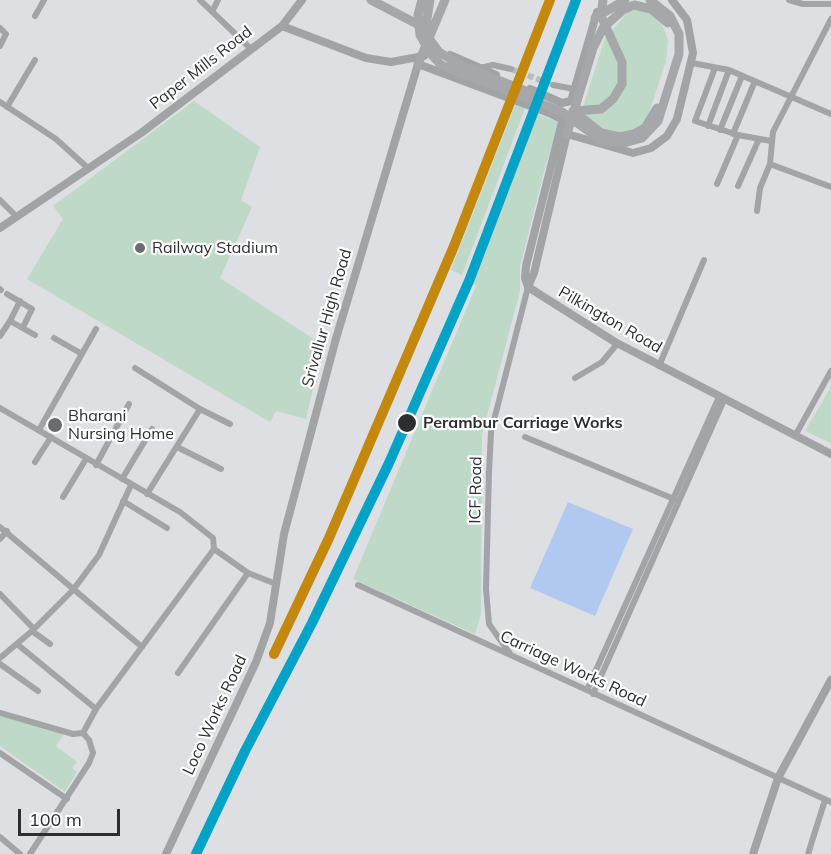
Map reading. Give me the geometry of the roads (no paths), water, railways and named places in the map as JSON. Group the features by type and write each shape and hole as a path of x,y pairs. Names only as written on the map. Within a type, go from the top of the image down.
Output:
{"main road":[{"path":"371,0 427,32"},
{"path":"422,0 418,15 420,35 430,54 441,65 562,112 601,140 624,143 642,138 658,121 679,54 679,34 675,24 665,10 651,0"},
{"path":"430,0 426,25 430,40 445,58 576,113 596,130 614,137 639,132 653,118 675,40 664,17 640,5 623,10 599,34 567,134"},
{"path":"409,20 428,12 438,0"},
{"path":"419,61 427,32 445,0"},
{"path":"576,113 594,111 609,104 619,91 624,77 622,62 601,16 602,0"},
{"path":"595,18 626,0"}],"street":[{"path":"35,16 44,0"},
{"path":"200,0 250,48"},
{"path":"213,10 218,0"},
{"name":"Paper Mills Road","path":"0,228 141,133 250,48 282,26 302,0"},
{"path":"427,32 442,49 562,103 571,101 602,0"},
{"path":"567,134 628,153 651,148 663,141 672,129 692,63 690,30 683,11 672,0"},
{"path":"789,0 803,4 831,4"},
{"path":"757,211 760,188 770,164 771,141 790,97 828,30 831,19"},
{"path":"282,26 366,58 391,62 419,61 534,106 563,120 567,134 534,273 528,287"},
{"path":"0,28 6,34 0,46"},
{"path":"419,61 442,49"},
{"path":"7,107 35,60"},
{"name":"Srivallur High Road","path":"276,584 284,534 335,342 419,61"},
{"path":"692,63 729,70 831,114"},
{"path":"480,68 493,65 512,69"},
{"path":"715,68 695,121 736,135 771,141"},
{"path":"708,126 729,70"},
{"path":"720,130 742,76"},
{"path":"717,184 754,81"},
{"path":"553,85 574,89"},
{"path":"0,102 56,139 89,169"},
{"path":"528,287 525,278 526,266 563,120"},
{"path":"738,186 759,139"},
{"path":"770,164 831,187"},
{"path":"0,200 16,216"},
{"path":"659,366 704,260"},
{"name":"Pilkington Road","path":"528,287 618,344 831,454"},
{"name":"ICF Road","path":"512,656 489,624 486,589 489,472 491,432 528,287"},
{"path":"3,291 33,309 23,327"},
{"path":"0,336 20,301"},
{"path":"10,321 35,335"},
{"path":"39,430 96,329"},
{"path":"54,338 82,354"},
{"path":"575,378 602,362 618,344"},
{"path":"135,368 200,409 230,424"},
{"path":"795,436 831,371"},
{"path":"590,692 674,500 722,398"},
{"path":"590,692 722,398"},
{"path":"96,465 129,404"},
{"path":"0,408 131,486 180,512 213,538 214,549 96,710 84,733"},
{"path":"147,494 200,409"},
{"path":"122,479 152,429"},
{"path":"35,462 51,437"},
{"path":"525,437 674,500"},
{"path":"177,447 221,469"},
{"path":"63,497 86,459"},
{"path":"0,658 33,630 73,590 99,555 131,486"},
{"path":"123,501 167,528"},
{"path":"0,526 142,647"},
{"path":"0,539 7,531"},
{"path":"214,549 248,573 276,584"},
{"path":"178,673 248,573"},
{"name":"Loco Works Road","path":"166,854 256,663 270,623 276,584"},
{"name":"Carriage Works Road","path":"358,585 828,801"},
{"path":"0,594 33,630 50,644"},
{"path":"17,644 96,710"},
{"path":"0,664 38,691"},
{"path":"753,854 778,778 831,680"},
{"path":"0,713 73,734 84,733"},
{"path":"30,854 67,799 93,753 84,733"},
{"path":"0,753 67,799"},
{"path":"808,854 828,801"},
{"path":"0,837 20,854"}],"water":[{"path":"568,502 633,529 595,616 530,588"}],"tunnel":[{"path":"511,69 553,85"}],"place":[{"name":"Railway Stadium","path":"140,248"},
{"name":"Perambur Carriage Works","path":"407,423"},
{"name":"Bharani Nursing Home","path":"55,425"}]}
